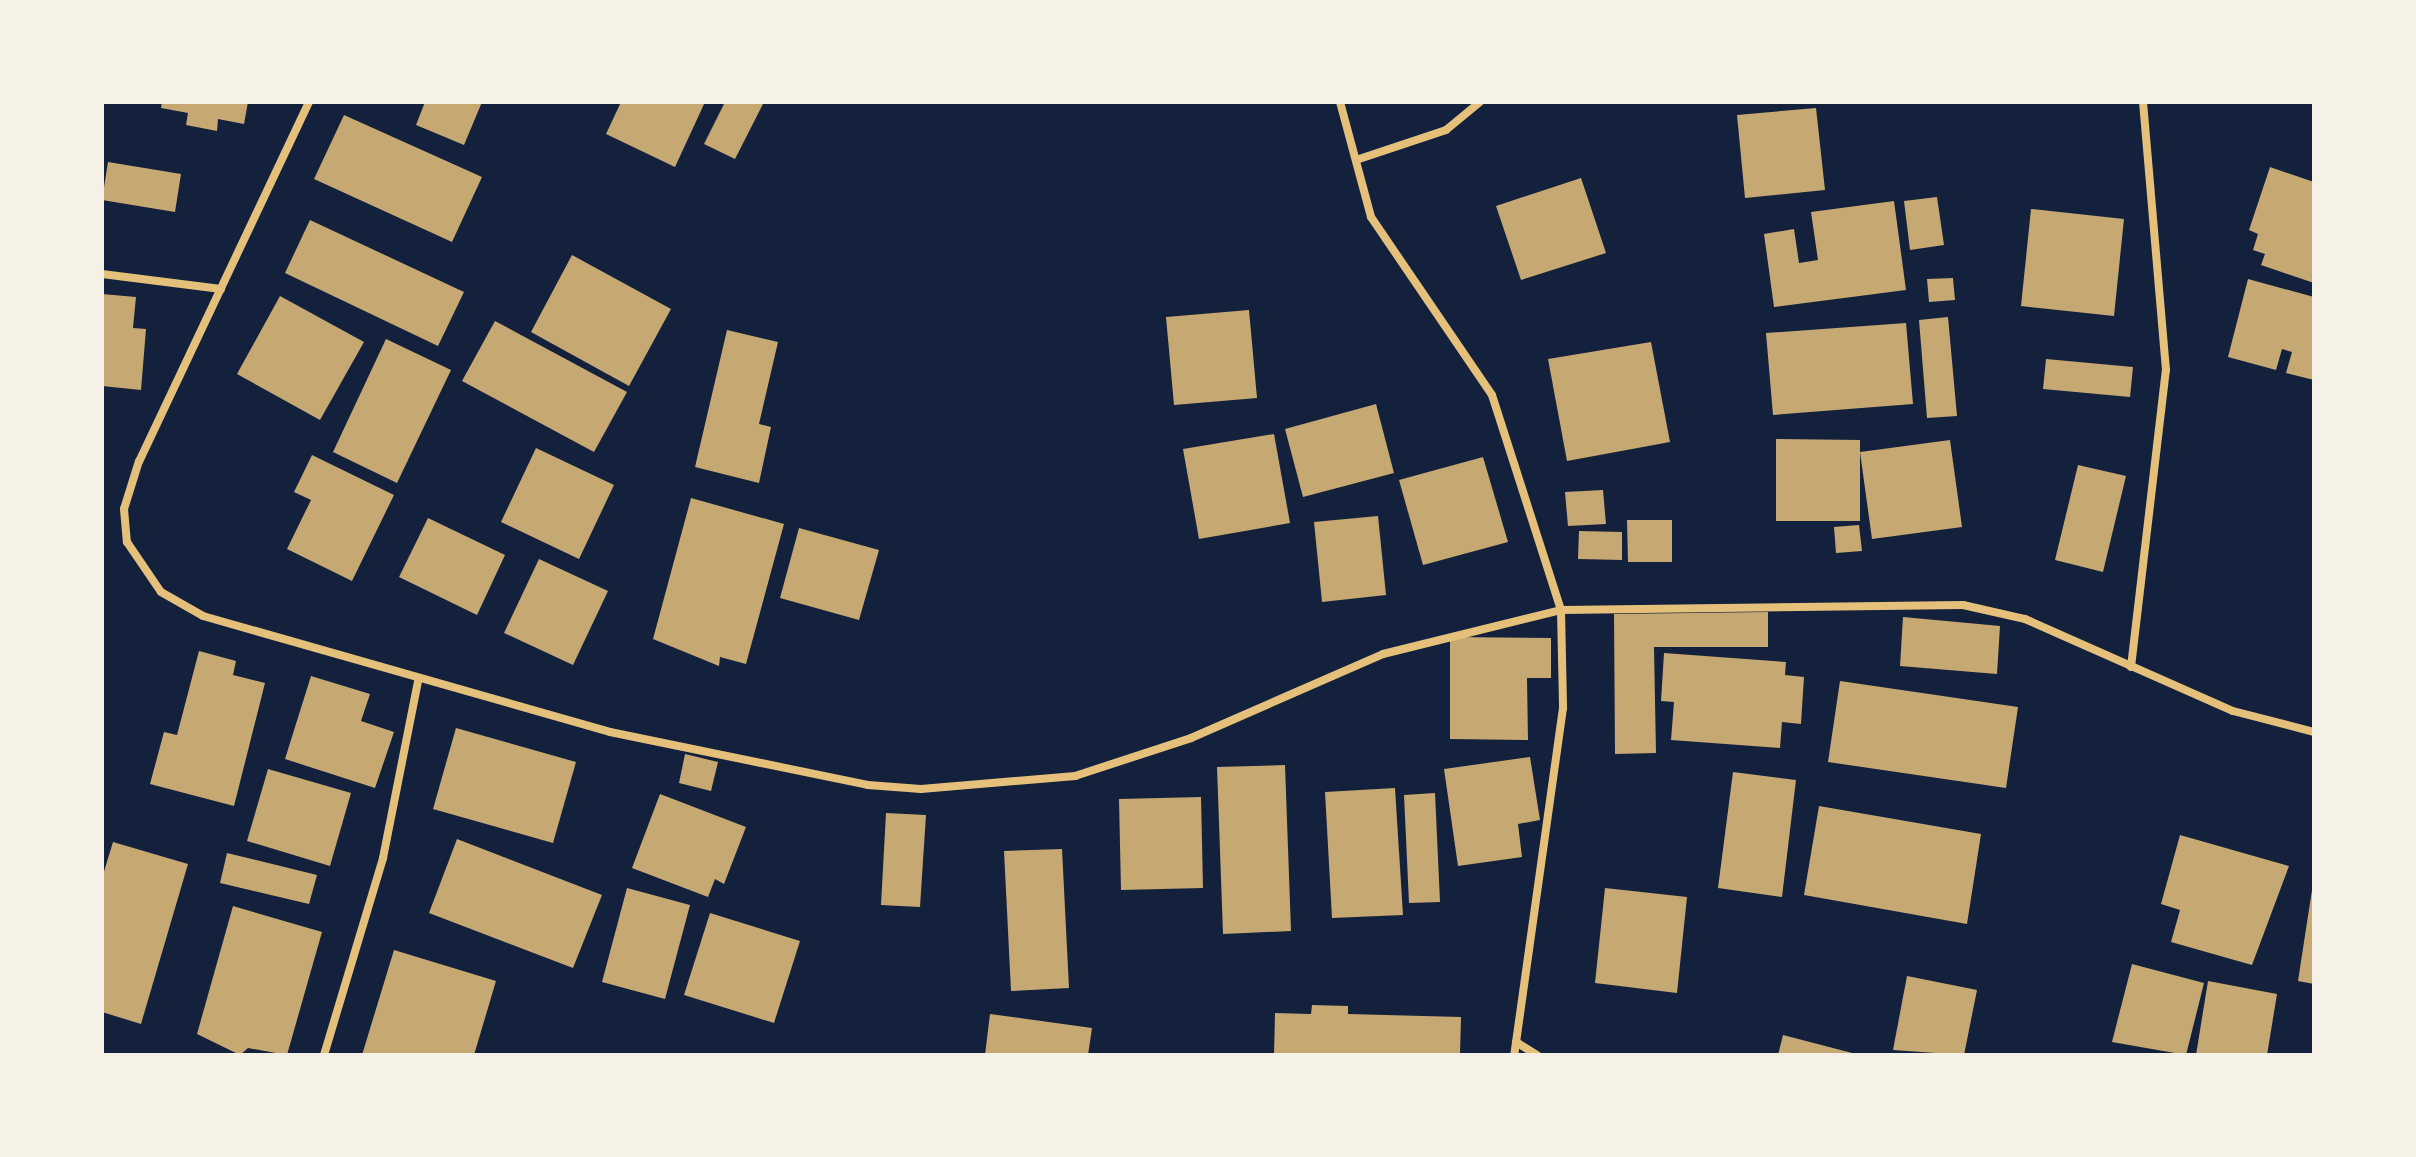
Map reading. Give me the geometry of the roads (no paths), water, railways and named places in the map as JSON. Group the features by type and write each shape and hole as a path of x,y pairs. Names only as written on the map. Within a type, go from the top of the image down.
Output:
{"street":[{"path":"309,102 139,461 124,509 127,542 161,592 203,616 418,682 868,785 1017,784 1075,776 1191,738 1383,654 1561,610 1963,605 2025,619 2233,711 2314,732"},
{"path":"1340,102 1371,217 1492,395 1561,610 1563,708 1514,1055"},
{"path":"1356,160 1446,130 1480,102"},
{"path":"2131,667 2166,370 2143,102"},
{"path":"102,274 221,289"},
{"path":"324,1055 383,858 418,682"},
{"path":"1516,1042 1537,1055"}]}
